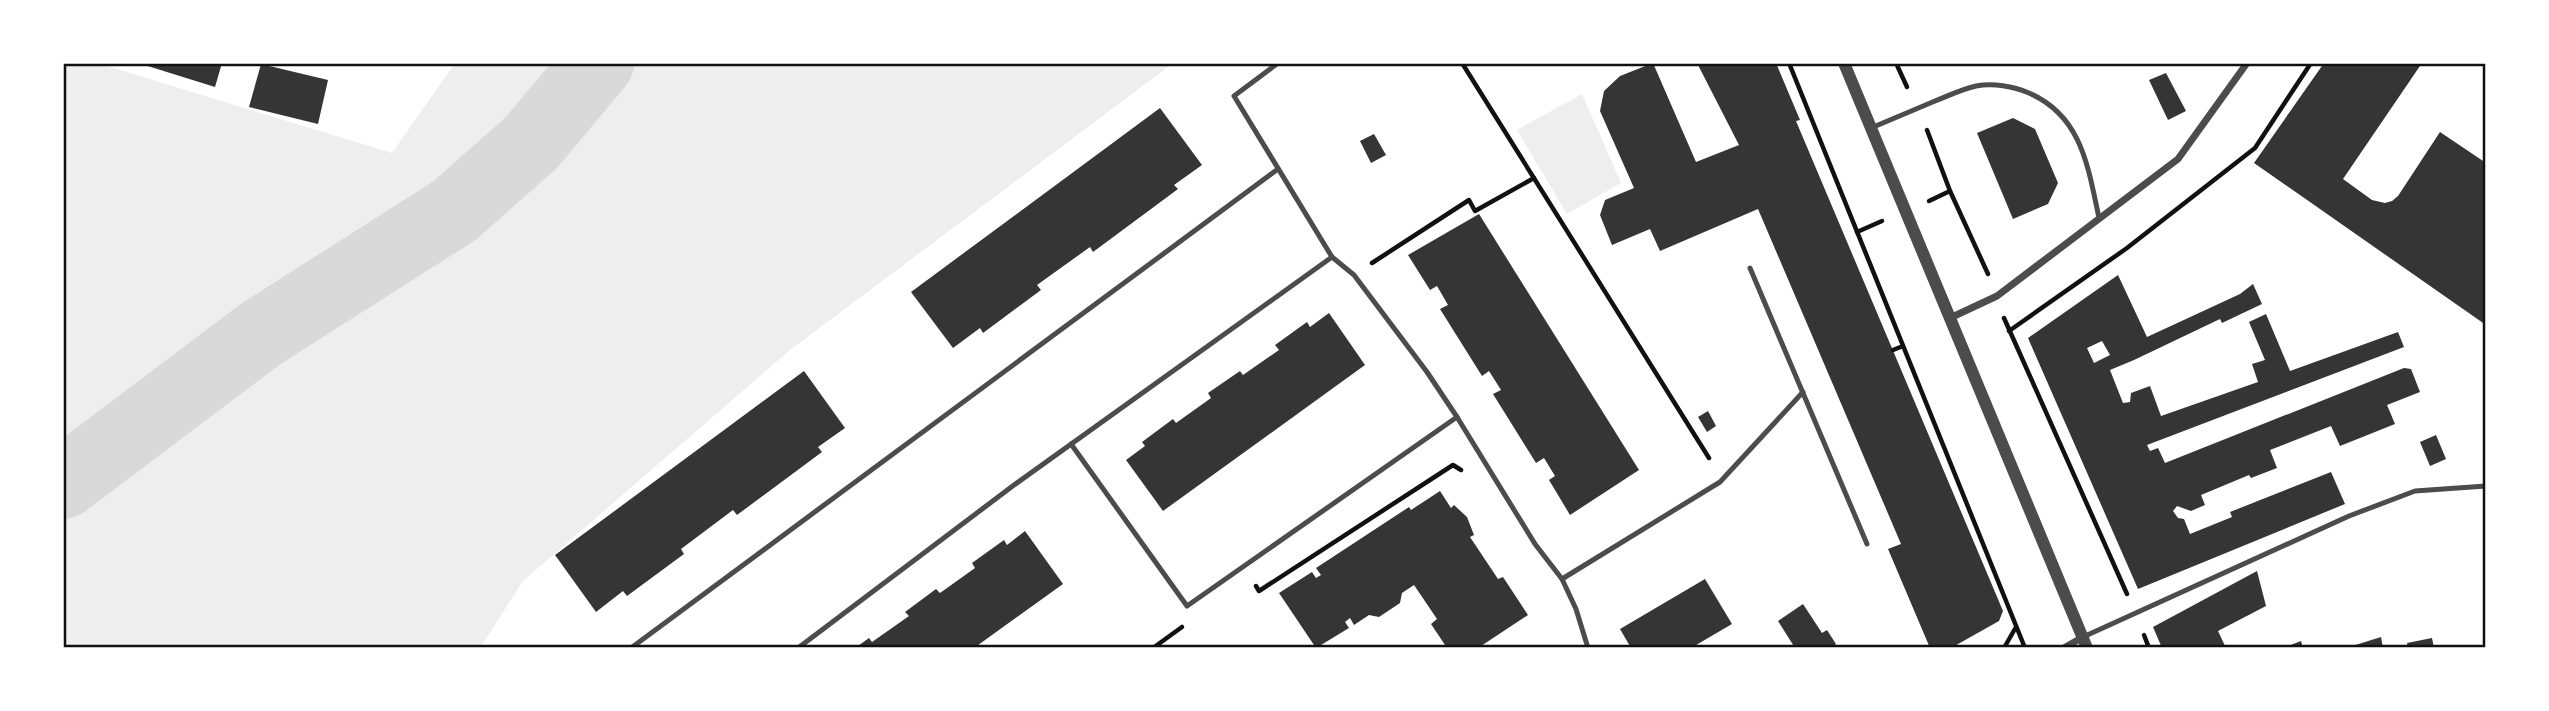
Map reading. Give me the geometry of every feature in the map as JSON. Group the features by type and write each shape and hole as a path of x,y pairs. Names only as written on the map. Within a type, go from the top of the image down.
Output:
{"street":[{"path":"1843,63 2085,642 2064,648"},
{"path":"1950,318 1997,296 2178,159 2247,63"}],"lane":[{"path":"1278,63 1234,96 1332,257 1354,275 1427,372 1535,544 1562,579 1576,609 1588,648"},
{"path":"1871,128 1977,86 2003,86 2039,97 2061,113 2075,134 2087,163 2099,218"},
{"path":"631,648 1278,169"},
{"path":"798,648 1071,444 1332,257"},
{"path":"1750,268 1867,544"},
{"path":"1562,579 1723,480 1803,392"},
{"path":"1071,444 1187,606 1457,417"},
{"path":"2085,642 2135,612 2349,516 2415,491 2486,486"}],"path":[{"path":"1462,63 1723,480"},
{"path":"1788,63 2025,648"},
{"path":"1896,63 1919,108 1950,191 1997,296 2008,331 2025,361 2149,648"},
{"path":"2008,331 2127,248 2255,148 2311,63"},
{"path":"1354,275 1469,200 1475,211 1534,178"},
{"path":"1893,350 1903,346"},
{"path":"1243,567 1259,591 1453,465 1466,475"},
{"path":"1153,648 1182,627 1187,606"},
{"path":"2004,648 2016,626"}],"shaded area":[{"path":"63,63 97,63 392,153 455,63 1173,63 790,350 523,581 480,648 63,648"},
{"path":"1582,94 1621,183 1567,214 1517,130"}],"building":[{"path":"138,63 222,63 215,87"},
{"path":"1653,63 1696,162 1739,145 1697,63 1776,63 1800,120 1796,121 2003,611 1999,621 1951,648 1930,648 1888,549 1901,544 1758,209 1660,251 1650,229 1612,245 1600,215 1605,200 1634,188 1600,111 1604,91 1620,76"},
{"path":"2324,63 2422,63 2343,179 2372,200 2385,203 2398,196 2440,132 2486,163 2486,325 2254,163"},
{"path":"261,64 328,80 318,124 249,107"},
{"path":"2166,73 2186,111 2168,120 2149,80"},
{"path":"1160,108 1202,165 1174,185 1178,189 1093,252 1090,247 1037,285 1041,290 983,333 980,328 953,348 911,292"},
{"path":"2013,118 2035,129 2058,183 2048,204 2013,219 1977,133"},
{"path":"1374,134 1386,155 1371,163 1360,141"},
{"path":"1479,214 1639,470 1570,515 1549,480 1555,476 1544,458 1536,463 1493,394 1501,390 1489,371 1482,376 1440,309 1448,305 1437,286 1430,290 1408,255"},
{"path":"2118,275 2147,337 2240,294 2253,284 2262,304 2222,323 2220,319 2110,370 2123,403 2130,402 2131,393 2150,386 2161,416 2258,382 2252,364 2265,360 2249,322 2266,314 2290,371 2398,332 2404,347 2147,445 2150,451 2158,448 2165,463 2404,368 2411,369 2420,392 2387,405 2395,424 2340,446 2331,426 2270,450 2277,468 2251,478 2249,475 2201,495 2205,505 2191,511 2177,506 2173,511 2178,518 2184,519 2190,534 2232,517 2230,512 2331,472 2345,504 2138,589 2028,338","holes":["2102,341 2110,355 2094,363 2087,348"]},
{"path":"1329,313 1365,365 1163,511 1126,460 1145,446 1142,442 1173,419 1176,423 1211,398 1208,393 1240,371 1243,375 1279,350 1275,345 1307,322 1310,327"},
{"path":"804,371 845,428 818,447 822,452 737,515 733,510 681,549 684,554 627,596 623,591 596,612 555,555"},
{"path":"1708,411 1716,426 1707,432 1698,417"},
{"path":"2436,435 2446,459 2430,466 2420,442"},
{"path":"1440,491 1451,508 1454,505 1467,517 1474,535 1470,537 1498,579 1503,577 1528,615 1478,648 1447,648 1431,624 1437,619 1414,585 1402,593 1400,603 1379,617 1369,615 1354,625 1350,618 1345,622 1349,628 1316,648 1279,593 1312,572 1316,578 1321,575 1316,568 1409,507 1411,510"},
{"path":"1025,531 1063,584 974,648 855,648 869,638 872,642 909,616 905,612 936,589 940,593 975,568 972,563 1004,540 1007,545"},
{"path":"2257,571 2266,606 2218,631 2226,648 2162,648 2153,627"},
{"path":"1705,579 1732,624 1691,648 1631,648 1620,629"},
{"path":"1803,604 1822,633 1827,630 1836,644 1831,648 1795,648 1778,621"},
{"path":"2381,637 2383,648 2349,648 2349,647"},
{"path":"2432,638 2434,648 2408,648 2407,643"},
{"path":"2301,641 2303,648 2283,648"}],"waterway":[{"path":"63,483 262,333 454,211 531,143 598,63"}]}
